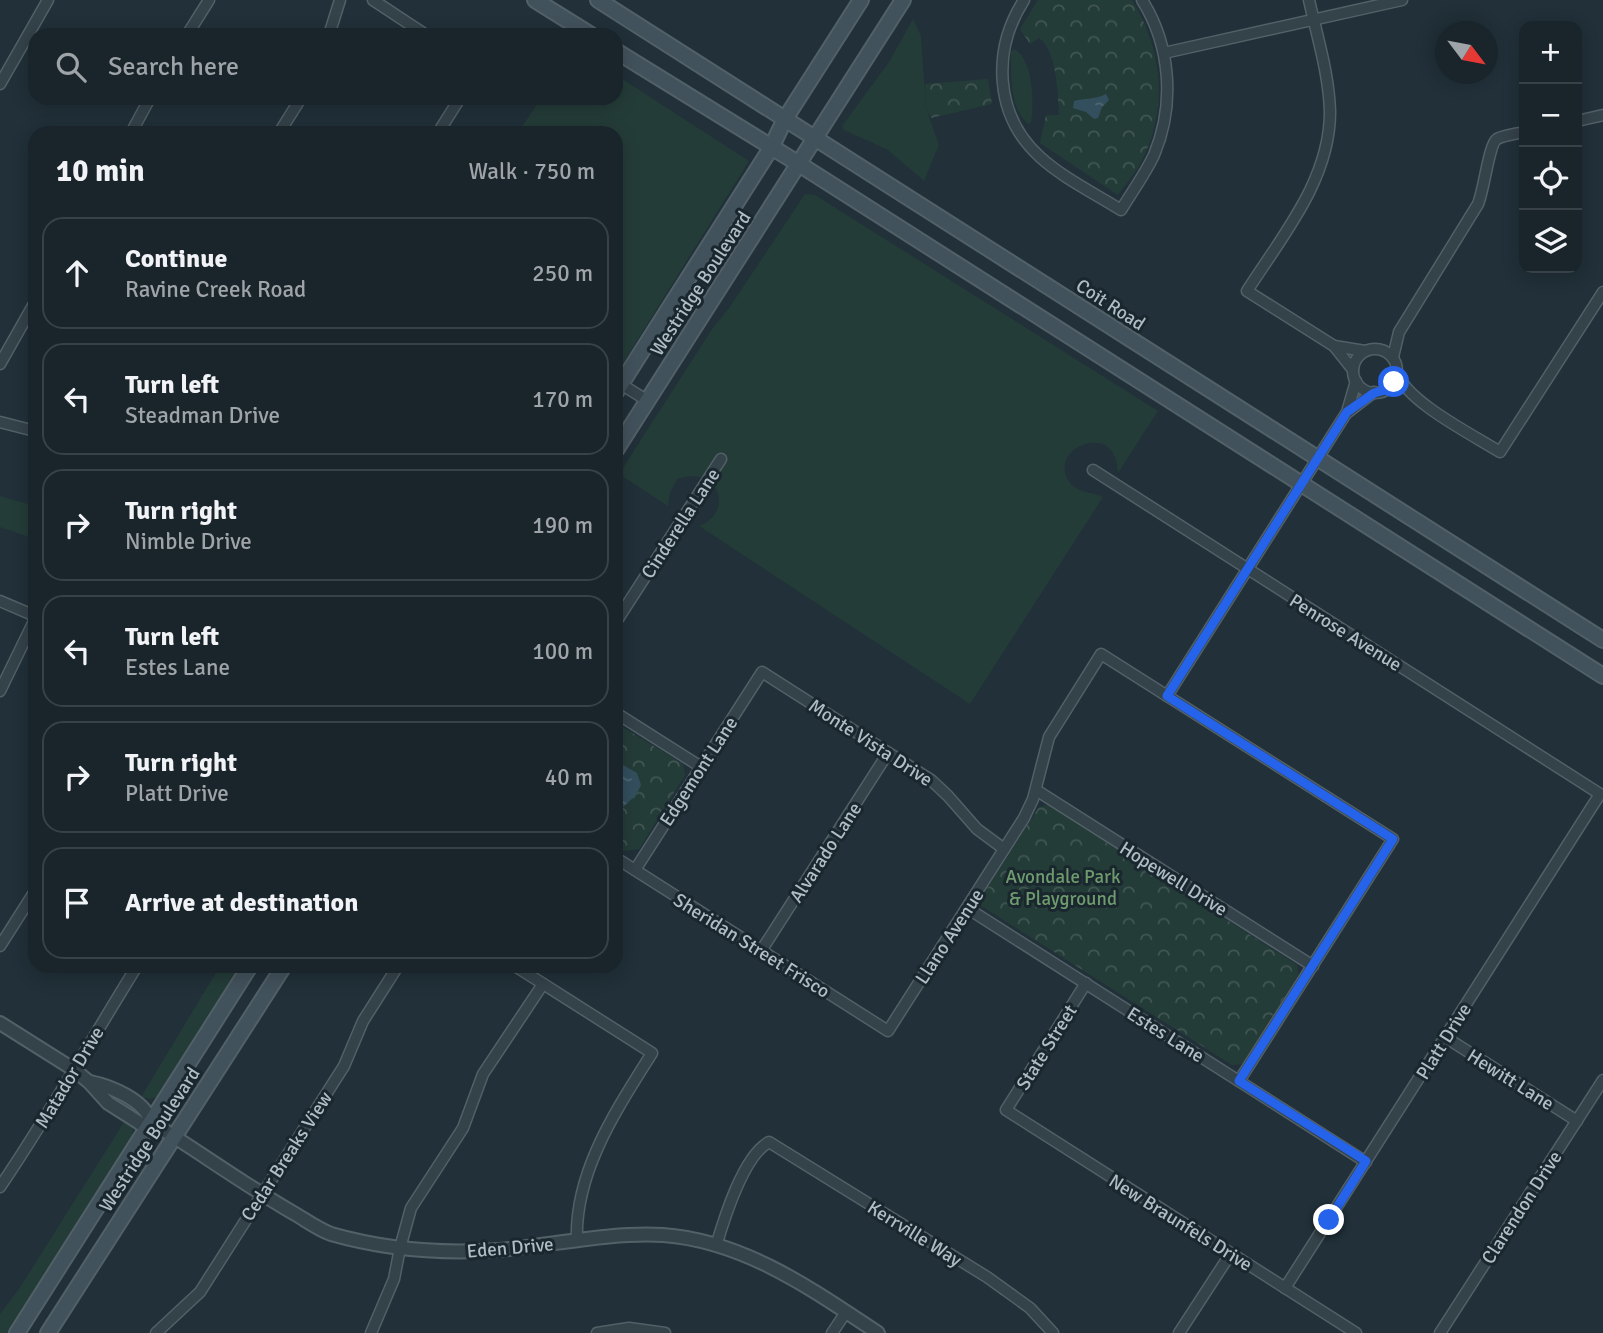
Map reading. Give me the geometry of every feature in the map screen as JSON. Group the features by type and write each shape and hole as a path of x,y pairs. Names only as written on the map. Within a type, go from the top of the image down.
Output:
{"main road":[{"path":"535,0 580,28"},
{"name":"Coit Road","path":"598,0 1603,640"},
{"name":"Westridge Boulevard","path":"623,378 771,148 785,118 861,0"},
{"name":"Westridge Boulevard","path":"623,439 903,0"},
{"path":"623,55 799,164 1603,676"},
{"name":"Westridge Boulevard","path":"17,1333 246,973"},
{"name":"Westridge Boulevard","path":"48,1333 279,973"}],"street":[{"path":"32,28 48,0"},
{"path":"191,28 209,0"},
{"path":"331,28 340,0"},
{"path":"373,0 415,28"},
{"path":"1024,0 1010,27 1002,61 1004,96 1012,117 1023,138 1047,163 1121,210 1149,166 1163,130 1168,91 1164,53 1156,28 1142,0"},
{"path":"1309,0 1329,99 1325,152 1310,190 1247,291 1334,346 1363,389 1374,393"},
{"path":"1164,53 1402,0"},
{"path":"0,84 28,35"},
{"path":"135,126 146,105"},
{"path":"283,126 297,105"},
{"path":"442,126 456,105"},
{"path":"1582,120 1603,115"},
{"path":"1519,133 1497,139 1492,144 1485,186 1475,212 1399,332 1393,357 1399,378 1412,395 1500,452 1603,292"},
{"path":"0,364 28,314"},
{"path":"1239,1081 1393,839 1167,696 1347,412 1357,359 1399,332"},
{"path":"1334,346 1384,351 1393,357"},
{"path":"1385,390 1394,382 1397,372"},
{"path":"623,388 648,401"},
{"path":"1347,412 1374,393 1385,390 1412,395"},
{"path":"0,422 28,429"},
{"name":"Cinderella Lane","path":"623,611 721,459"},
{"name":"Penrose Avenue","path":"1093,470 1600,794"},
{"path":"0,601 28,614"},
{"path":"0,691 28,632"},
{"name":"Llano Avenue","path":"888,1031 1027,813 1052,732 1101,654 1167,696"},
{"name":"Monte Vista Drive","path":"762,672 939,786 976,829 1004,849"},
{"name":"Edgemont Lane","path":"635,870 762,672"},
{"path":"623,717 701,767"},
{"name":"Alvarado Lane","path":"761,951 888,752"},
{"name":"Hopewell Drive","path":"1036,790 1313,966"},
{"name":"Platt Drive","path":"1285,1288 1600,794"},
{"name":"Sheridan Street Frisco","path":"623,862 888,1031"},
{"path":"0,946 28,902"},
{"name":"Estes Lane","path":"967,908 1366,1161"},
{"name":"Matador Drive","path":"0,1187 33,1139 133,973"},
{"name":"Cedar Breaks View","path":"156,1333 200,1292 344,1066 363,1021 394,973"},
{"path":"526,973 652,1053 603,1136 576,1221 577,1241"},
{"name":"State Street","path":"1006,1110 1086,983"},
{"path":"370,1333 394,1279 411,1208 463,1128 482,1074 542,984"},
{"name":"Eden Drive","path":"0,1023 73,1069 108,1103 142,1125 151,1122 262,1195 329,1233 439,1253 501,1250 631,1236 664,1236 716,1246 753,1257 778,1269 878,1333"},
{"name":"Hewitt Lane","path":"1445,1037 1577,1121"},
{"name":"Clarendon Drive","path":"1440,1333 1603,1080"},
{"name":"New Braunfels Drive","path":"1006,1110 1356,1333"},
{"name":"Kerrville Way","path":"716,1246 735,1190 752,1159 762,1146 769,1142 987,1277 1030,1308 1053,1333"},
{"path":"1179,1333 1231,1253"},
{"path":"832,1333 846,1312"},
{"path":"597,1333 629,1328 665,1333"}],"green space":[{"path":"1038,0 1132,0 1142,19 1156,60 1158,102 1149,144 1138,168 1118,195 1040,143 1046,115 1059,115 1050,52 1039,38 1030,44 1020,29"},
{"path":"913,19 921,36 926,108 939,145 924,181 888,150 844,130 842,126 889,62"},
{"path":"1014,49 1021,54 1029,72 1032,115 1031,123 1028,124 1017,109 1012,90 1011,52"},
{"path":"988,79 992,104 931,118 926,108 925,84"},
{"path":"623,80 749,161 623,363 623,126 523,126 536,105 623,105"},
{"path":"805,194 815,195 1158,411 1118,473 1115,457 1109,448 1099,443 1078,447 1070,454 1065,463 1065,473 1072,485 1079,490 1103,497 970,704 699,526 710,520 717,511 719,501 713,484 704,478 692,476 677,479 670,493 668,506 623,477 623,468 712,329"},
{"path":"0,496 28,504 28,537 0,527"},
{"path":"623,727 683,764 685,775 639,849 623,851"},
{"name":"Avondale Park & Playground","path":"1048,805 1297,965 1298,975 1242,1064 1232,1065 980,905 981,898 1039,807"},
{"path":"216,973 238,973 159,1096 151,1099 141,1097"},
{"path":"126,1119 133,1125 132,1139 8,1333 0,1333 0,1314 19,1289"}],"water":[{"path":"1106,94 1109,100 1102,107 1098,118 1094,119 1086,112 1073,108 1074,101"},
{"path":"623,765 637,773 641,785 636,795 623,807"}],"route":[{"path":"1329,1220 1366,1161 1239,1081 1393,839 1167,696 1347,412 1394,382"}]}
